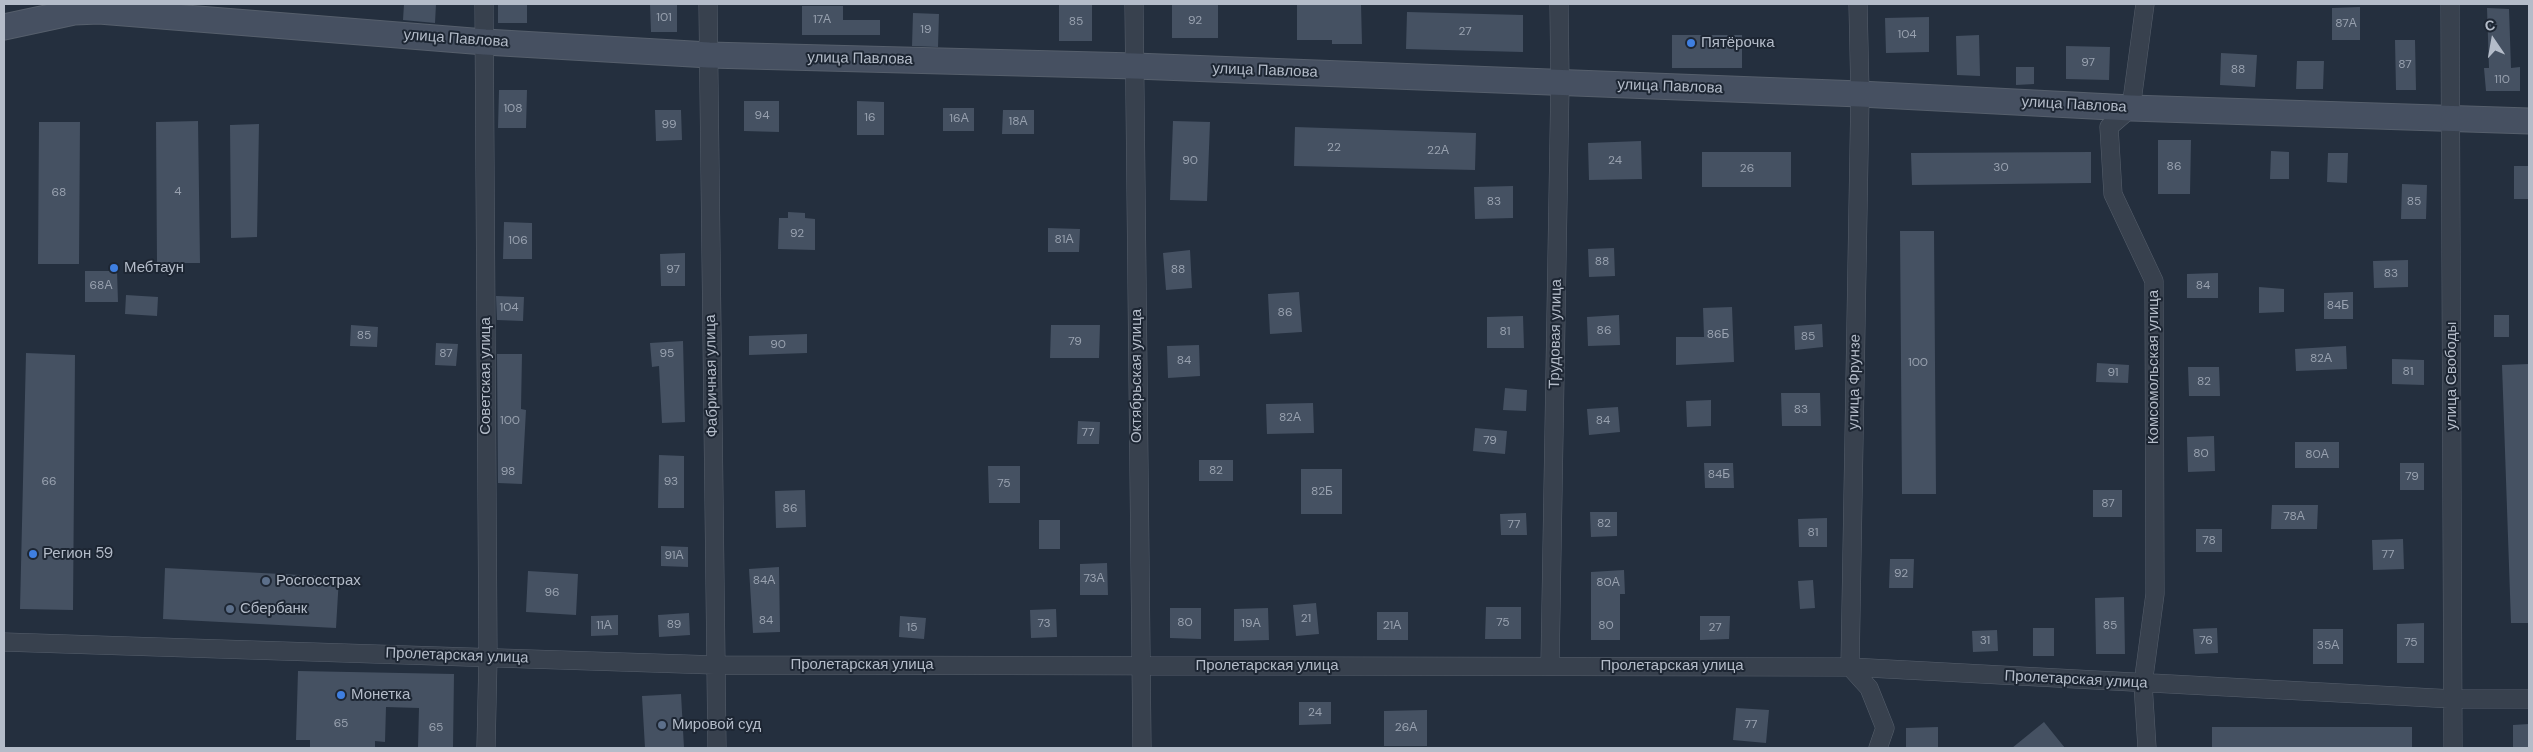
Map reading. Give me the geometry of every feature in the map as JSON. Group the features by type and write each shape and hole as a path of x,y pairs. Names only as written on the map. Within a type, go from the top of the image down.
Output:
{"street":[{"name":"Советская улица","path":"484,4 488,657 486,748"},
{"name":"Фабричная улица","path":"708,4 717,748"},
{"name":"Октябрьская улица","path":"1134,4 1139,666 1142,748"},
{"name":"Трудовая улица","path":"1550,665 1560,83 1559,4"},
{"name":"улица Фрунзе","path":"1850,667 1860,94 1858,4"},
{"path":"2131,108 2145,4"},
{"name":"улица Свободы","path":"2450,4 2453,748"},
{"name":"улица Павлова","path":"4,27 74,12 99,11 485,42 709,55 1135,66 1860,94 2131,108 2529,121"},
{"name":"Комсомольская улица","path":"2131,108 2109,127 2113,194 2154,281 2155,594 2143,684 2147,748"},
{"name":"Пролетарская улица","path":"4,642 715,665 1850,667 2453,699 2529,699"},
{"path":"1850,667 1869,688 1884,728 1878,748"}],"building":[{"path":"404,4 436,4 435,23 403,20"},
{"path":"498,4 527,4 527,23 498,23"},
{"path":"650,4 677,4 677,32 651,32"},
{"path":"1059,4 1092,4 1092,41 1059,41"},
{"path":"1172,4 1218,4 1218,38 1172,38"},
{"path":"1297,4 1361,4 1362,44 1332,44 1332,40 1297,40"},
{"path":"802,6 843,6 843,20 880,20 880,35 802,35"},
{"path":"2360,7 2360,40 2332,40 2332,8"},
{"path":"2487,8 2509,9 2511,68 2520,67 2520,91 2486,91 2484,68 2489,68"},
{"path":"1407,12 1523,15 1523,52 1406,49"},
{"path":"913,13 939,14 938,47 912,46"},
{"path":"1929,17 1929,52 1886,53 1885,18"},
{"path":"1672,35 1742,35 1742,68 1672,68"},
{"path":"1979,35 1980,76 1957,75 1956,36"},
{"path":"2395,40 2415,40 2416,90 2396,90"},
{"path":"2066,46 2110,47 2109,80 2066,79"},
{"path":"2221,53 2257,55 2255,87 2220,85"},
{"path":"2297,61 2324,61 2323,89 2296,89"},
{"path":"2016,67 2034,67 2034,84 2016,85"},
{"path":"499,90 527,90 526,128 498,128"},
{"path":"744,101 779,101 779,132 744,131"},
{"path":"857,101 884,102 884,135 857,135"},
{"path":"943,108 974,108 974,131 943,131"},
{"path":"655,110 681,110 682,140 656,141"},
{"path":"1003,110 1034,110 1034,134 1002,134"},
{"path":"198,121 200,263 157,263 156,122"},
{"path":"1173,121 1210,122 1207,201 1170,200"},
{"path":"39,122 80,122 79,264 38,264"},
{"path":"259,124 257,237 231,238 230,125"},
{"path":"1295,127 1476,133 1475,170 1294,166"},
{"path":"2158,140 2191,140 2190,194 2158,194"},
{"path":"1641,141 1642,179 1589,180 1588,143"},
{"path":"2271,151 2289,152 2289,179 2270,179"},
{"path":"1702,152 1791,152 1791,187 1702,187"},
{"path":"2091,152 2091,183 1912,185 1911,153"},
{"path":"2328,153 2348,153 2347,183 2327,182"},
{"path":"2514,166 2529,166 2529,199 2514,199"},
{"path":"2402,184 2427,185 2426,219 2401,219"},
{"path":"1513,186 1513,218 1475,219 1474,187"},
{"path":"788,212 805,213 805,218 815,219 815,250 778,249 779,218 788,218"},
{"path":"504,222 532,223 532,259 503,259"},
{"path":"1048,228 1080,229 1079,252 1048,252"},
{"path":"1900,231 1934,231 1936,494 1902,494"},
{"path":"1614,248 1615,276 1589,277 1588,249"},
{"path":"1190,250 1192,288 1166,290 1163,253"},
{"path":"685,253 685,286 661,286 660,254"},
{"path":"2408,260 2408,287 2374,288 2373,261"},
{"path":"85,271 117,271 118,302 85,302"},
{"path":"2218,273 2218,298 2187,298 2187,274"},
{"path":"2259,287 2284,289 2284,312 2259,313"},
{"path":"1299,292 1302,332 1270,334 1268,294"},
{"path":"2353,292 2353,319 2324,319 2324,293"},
{"path":"126,295 158,297 157,316 125,314"},
{"path":"496,296 524,297 523,321 497,320"},
{"path":"1732,307 1734,362 1676,365 1676,337 1704,337 1703,308"},
{"path":"1619,315 1620,345 1588,346 1587,317"},
{"path":"2494,315 2509,315 2509,337 2494,337"},
{"path":"1523,316 1524,348 1487,348 1487,317"},
{"path":"1822,324 1823,347 1795,350 1794,326"},
{"path":"351,325 378,327 377,347 350,346"},
{"path":"1051,325 1100,325 1099,358 1050,358"},
{"path":"807,334 807,353 749,355 749,336"},
{"path":"683,341 685,422 662,423 659,366 652,367 650,343"},
{"path":"436,343 458,344 456,366 435,365"},
{"path":"1199,345 1200,376 1168,378 1167,346"},
{"path":"2346,346 2347,369 2296,371 2295,349"},
{"path":"26,353 75,355 73,610 20,609"},
{"path":"497,354 522,354 521,409 526,410 522,484 498,483"},
{"path":"2392,359 2424,360 2424,385 2392,384"},
{"path":"2097,363 2129,365 2128,383 2096,382"},
{"path":"2529,364 2529,623 2511,623 2502,365"},
{"path":"2188,367 2219,367 2220,396 2189,396"},
{"path":"1505,388 1527,390 1526,411 1503,410"},
{"path":"1781,393 1820,393 1821,426 1782,426"},
{"path":"1711,400 1711,426 1687,427 1686,401"},
{"path":"1313,403 1314,433 1267,434 1266,404"},
{"path":"1618,407 1620,432 1589,435 1587,409"},
{"path":"1078,421 1100,422 1099,444 1077,444"},
{"path":"1475,428 1507,431 1505,454 1473,451"},
{"path":"2214,436 2215,471 2188,472 2187,437"},
{"path":"2295,442 2339,442 2339,468 2295,468"},
{"path":"659,455 684,456 684,508 658,508"},
{"path":"1199,460 1233,460 1233,481 1199,481"},
{"path":"1704,463 1733,463 1734,488 1705,488"},
{"path":"2400,463 2424,463 2424,490 2400,490"},
{"path":"988,466 1020,466 1020,503 989,503"},
{"path":"1301,469 1342,469 1342,514 1301,514"},
{"path":"805,490 806,527 776,528 775,491"},
{"path":"2093,490 2122,490 2122,517 2093,517"},
{"path":"2272,505 2318,505 2317,529 2271,529"},
{"path":"1590,512 1617,512 1617,536 1591,537"},
{"path":"1526,513 1527,535 1501,535 1500,514"},
{"path":"1827,518 1827,547 1799,547 1798,519"},
{"path":"1039,520 1060,520 1060,549 1039,549"},
{"path":"2196,529 2222,529 2222,552 2196,552"},
{"path":"2403,539 2404,569 2373,570 2372,540"},
{"path":"661,546 688,547 688,567 661,566"},
{"path":"1890,559 1914,559 1913,588 1889,588"},
{"path":"1107,563 1108,595 1080,595 1080,564"},
{"path":"779,567 780,632 753,633 749,569"},
{"path":"165,568 339,577 336,628 163,619"},
{"path":"1624,570 1625,594 1620,594 1620,640 1591,640 1591,572"},
{"path":"528,571 578,574 576,615 526,612"},
{"path":"1813,580 1815,608 1800,609 1798,581"},
{"path":"2124,597 2125,654 2096,654 2095,598"},
{"path":"1316,603 1319,634 1296,636 1293,605"},
{"path":"1486,607 1521,607 1521,639 1485,639"},
{"path":"1170,608 1201,608 1201,639 1170,638"},
{"path":"1268,608 1269,640 1234,641 1234,609"},
{"path":"1056,609 1057,637 1031,638 1030,610"},
{"path":"1377,612 1408,612 1408,640 1377,640"},
{"path":"689,613 690,635 659,637 658,615"},
{"path":"618,615 618,635 591,636 591,616"},
{"path":"900,616 926,618 924,639 899,637"},
{"path":"1700,616 1730,616 1729,639 1700,640"},
{"path":"2424,623 2424,663 2397,663 2397,624"},
{"path":"2033,628 2054,628 2054,656 2033,656"},
{"path":"2217,628 2218,653 2195,654 2193,629"},
{"path":"2313,629 2343,629 2343,664 2313,664"},
{"path":"1997,630 1998,651 1973,652 1972,631"},
{"path":"298,671 454,674 453,748 418,748 419,708 386,707 385,742 375,741 375,748 310,748 310,740 296,740"},
{"path":"681,694 684,748 645,748 642,696"},
{"path":"1299,702 1331,702 1331,724 1299,725"},
{"path":"1736,708 1769,710 1766,743 1733,740"},
{"path":"1427,710 1427,746 1384,746 1384,711"},
{"path":"2044,722 2065,748 2012,748"},
{"path":"2529,724 2529,748 2513,748 2513,725"},
{"path":"1938,727 1938,748 1906,748 1906,728"},
{"path":"2212,727 2412,727 2412,748 2212,748"}],"place":[{"name":"Пятёрочка","path":"1691,43"},
{"name":"Мебтаун","path":"114,268"},
{"name":"Регион 59","path":"33,554"},
{"name":"Росгосстрах","path":"266,581"},
{"name":"Сбербанк","path":"230,609"},
{"name":"Монетка","path":"341,695"},
{"name":"Мировой суд","path":"662,725"}]}
